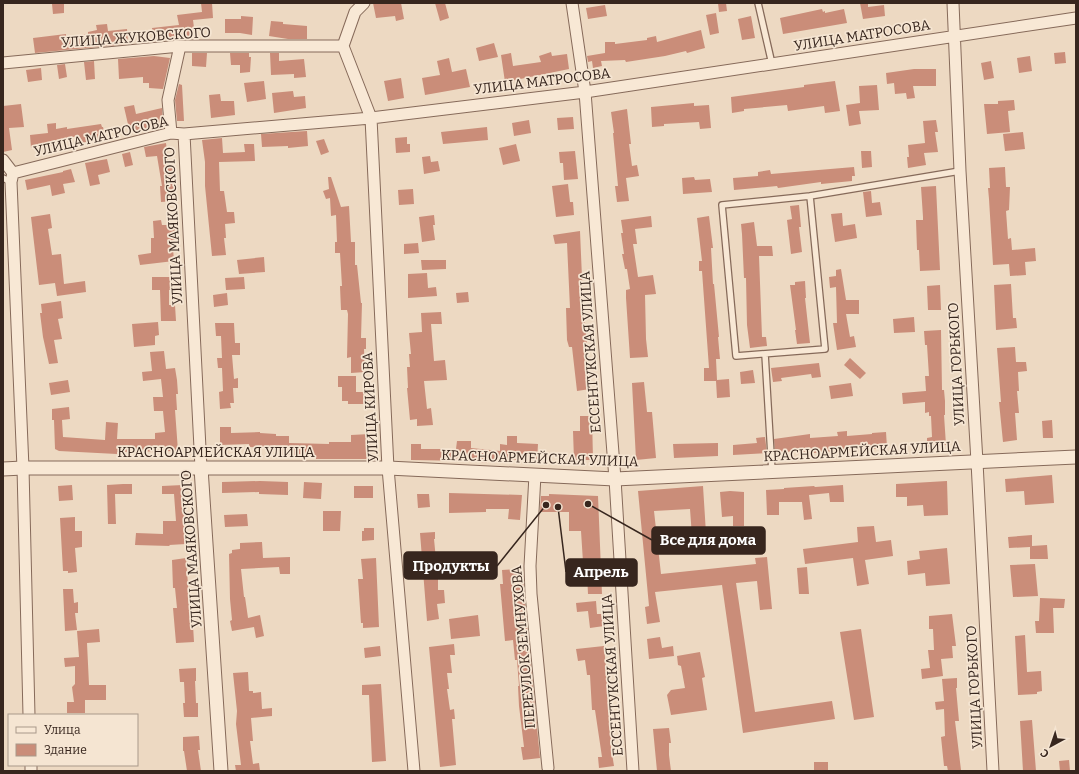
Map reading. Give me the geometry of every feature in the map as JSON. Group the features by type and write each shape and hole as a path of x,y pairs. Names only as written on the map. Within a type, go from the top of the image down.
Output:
{"street":[{"path":"344,46 355,12 364,3"},
{"name":"ЕССЕНТУКСКАЯ УЛИЦА","path":"572,3 585,92 615,479 633,771"},
{"name":"УЛИЦА ГОРЬКОГО","path":"953,3 960,171 993,771"},
{"name":"УЛИЦА МАТРОСОВА","path":"9,178 171,133 184,134 371,118 585,92 1076,18"},
{"name":"УЛИЦА ЖУКОВСКОГО","path":"3,63 180,46 344,46"},
{"name":"УЛИЦА МАЯКОВСКОГО","path":"171,133 168,100 180,46"},
{"name":"УЛИЦА КИРОВА","path":"344,46 371,118 388,468 414,771"},
{"name":"УЛИЦА МАЯКОВСКОГО","path":"184,134 202,468 221,771"},
{"path":"3,160 9,178 23,468 29,714"},
{"name":"КРАСНОАРМЕЙСКАЯ УЛИЦА","path":"3,469 388,468 615,479 1076,457"},
{"name":"ПЕРЕУЛОК ЗЕМНУХОВА","path":"535,475 530,566 531,594 548,768"}],"lane":[{"path":"758,3 772,64"},
{"path":"810,196 825,349 736,356 722,205 810,196 960,171"},
{"path":"765,354 772,472"}],"building":[{"path":"64,3 64,13 53,14 52,4"},
{"path":"201,3 212,3 213,18 193,20 195,36 153,40 152,28 179,25 177,15 202,12"},
{"path":"373,3 401,3 404,19 396,21 395,16 376,18"},
{"path":"435,3 445,3 449,18 440,21"},
{"path":"718,3 726,3 727,11 719,12"},
{"path":"860,3 868,3 868,7 884,5 885,16 863,19"},
{"path":"605,5 607,16 588,19 586,8"},
{"path":"822,9 825,13 844,9 847,23 783,34 780,18"},
{"path":"716,13 719,33 710,35 706,15"},
{"path":"241,16 253,17 252,35 225,33 225,19 241,19"},
{"path":"751,16 755,38 742,40 738,19"},
{"path":"271,21 283,22 283,24 307,26 307,39 288,39 269,36"},
{"path":"107,24 108,31 127,29 128,44 35,53 33,38 66,34 66,37 88,34 88,32 97,30 96,25"},
{"path":"701,30 705,48 687,53 686,51 626,62 625,60 601,61 602,66 593,68 592,61 588,62 587,56 605,53 605,42 615,42 615,44 647,40 647,38 656,36 657,42"},
{"path":"494,43 498,57 479,61 476,48"},
{"path":"551,52 552,56 567,54 569,69 505,82 501,55 511,53 513,66 541,62 539,56"},
{"path":"1065,52 1066,63 1055,64 1054,53"},
{"path":"192,53 207,53 206,67 192,66"},
{"path":"230,53 249,53 249,57 251,57 250,72 240,73 240,65 231,65"},
{"path":"270,53 279,53 279,61 304,59 306,77 294,78 294,74 271,75"},
{"path":"154,56 170,58 163,89 149,88 149,83 143,83 143,77 119,79 118,59"},
{"path":"1030,56 1032,71 1019,73 1017,58"},
{"path":"449,58 452,72 466,69 470,87 425,95 422,78 440,75 437,61"},
{"path":"94,61 95,79 86,80 84,62"},
{"path":"991,61 994,78 984,80 981,63"},
{"path":"65,64 67,77 59,79 57,65"},
{"path":"41,68 42,80 28,82 26,70"},
{"path":"914,69 936,69 936,86 913,86 915,98 907,99 906,93 895,94 894,83 887,84 886,73"},
{"path":"401,78 404,98 388,101 384,81"},
{"path":"264,81 266,99 247,102 244,83"},
{"path":"835,81 840,111 825,113 824,106 788,111 787,105 744,109 744,111 732,113 731,97 804,87 804,85"},
{"path":"179,84 182,85 184,121 177,121 175,100"},
{"path":"877,85 879,110 859,111 861,124 849,126 846,105 860,103 859,86"},
{"path":"293,91 294,97 305,96 306,108 274,113 272,93"},
{"path":"220,94 221,101 234,101 235,115 211,118 209,95"},
{"path":"1014,100 1015,110 1008,111 1010,132 987,134 984,104 998,104 998,101"},
{"path":"694,103 694,106 709,105 711,128 700,129 699,122 664,124 664,126 652,127 651,107"},
{"path":"21,104 24,127 9,128 12,150 3,152 3,106"},
{"path":"134,105 136,114 162,108 163,125 130,133 124,107"},
{"path":"627,109 632,166 637,165 639,176 626,178 629,201 617,202 615,186 618,186 611,112"},
{"path":"573,117 574,129 558,130 557,118"},
{"path":"529,120 531,133 514,136 512,123"},
{"path":"936,120 938,132 935,132 938,152 924,153 926,165 908,168 908,145 925,143 923,121"},
{"path":"56,123 56,129 67,127 67,129 101,124 106,139 79,143 78,136 58,140 58,145 31,148 30,135 48,133 47,124"},
{"path":"487,127 488,140 443,144 441,132"},
{"path":"307,131 308,146 288,148 288,146 262,147 261,134"},
{"path":"1023,132 1025,149 1005,151 1003,134"},
{"path":"407,137 407,144 410,144 410,152 396,153 395,138"},
{"path":"222,138 223,153 245,152 244,144 254,144 255,161 219,162 220,191 224,191 227,212 234,212 235,223 225,224 226,238 224,238 226,255 212,256 202,140"},
{"path":"324,139 329,152 321,155 316,141"},
{"path":"166,143 169,167 173,166 175,201 161,202 160,186 162,186 157,156 146,157 144,147"},
{"path":"516,144 520,161 503,165 499,148"},
{"path":"575,151 578,179 564,180 563,163 560,163 559,152"},
{"path":"861,151 871,151 872,167 862,168"},
{"path":"130,152 133,165 125,167 122,154"},
{"path":"430,156 431,162 438,161 440,171 424,174 422,157"},
{"path":"107,159 110,172 98,175 100,184 90,186 85,163"},
{"path":"854,167 855,176 852,176 852,181 821,184 821,182 778,188 777,186 734,190 733,178 758,176 758,172 770,170 771,174"},
{"path":"1005,167 1006,187 1010,187 1009,210 1006,211 1008,239 1011,238 1012,250 1035,248 1036,261 1025,262 1026,275 1010,276 1009,264 993,265 988,188 990,188 989,168"},
{"path":"71,169 75,182 63,184 65,193 52,196 50,185 27,190 25,180"},
{"path":"328,177 331,177 341,207 349,206 351,242 355,242 355,265 357,265 362,303 361,338 366,338 366,349 364,349 365,372 351,373 351,357 347,358 348,314 347,310 341,310 340,286 342,286 340,253 335,253 335,242 337,242 336,215 331,216 330,198 326,199 323,191 329,189"},
{"path":"694,177 695,180 710,179 712,192 683,194 682,178"},
{"path":"568,184 570,202 573,202 574,215 556,217 552,186"},
{"path":"936,186 940,270 920,271 919,250 917,250 916,220 923,220 921,187"},
{"path":"413,189 414,204 399,205 398,190"},
{"path":"871,191 872,203 880,202 882,215 866,217 863,192"},
{"path":"799,205 801,227 799,227 802,252 791,254 787,220 792,219 790,206"},
{"path":"842,213 843,226 855,224 857,238 835,242 831,214"},
{"path":"50,214 52,228 48,229 52,255 61,254 64,284 85,281 86,292 57,296 55,283 39,285 31,217"},
{"path":"434,215 435,225 433,225 435,240 422,242 419,217"},
{"path":"651,216 652,227 635,229 637,244 633,244 638,277 653,275 656,294 645,295 648,357 630,358 626,290 630,289 627,269 625,269 622,254 624,254 621,220"},
{"path":"709,216 713,248 711,248 713,284 719,337 720,359 716,359 717,380 729,379 730,397 717,398 716,381 704,381 704,368 709,368 702,271 699,271 699,261 702,261 697,218"},
{"path":"161,220 162,225 175,225 175,248 173,248 174,261 140,265 138,255 151,253 151,238 154,238 153,221"},
{"path":"754,222 757,246 772,246 773,256 759,256 762,337 766,337 767,346 750,348 747,325 746,278 744,278 741,224"},
{"path":"580,231 583,301 587,344 587,368 590,389 577,391 572,347 569,347 567,340 566,308 570,308 567,243 555,244 553,235"},
{"path":"418,243 419,253 404,254 404,244"},
{"path":"264,257 265,272 239,274 237,260"},
{"path":"421,260 446,260 446,269 422,270"},
{"path":"841,269 846,300 859,300 859,314 846,314 850,337 854,336 856,347 837,350 833,323 837,323 836,287 830,288 829,277 836,276 836,270"},
{"path":"427,273 428,288 436,287 437,296 408,298 408,274"},
{"path":"152,277 175,277 175,289 169,290 169,305 175,305 176,321 161,321 160,290 152,290"},
{"path":"244,277 245,289 226,290 225,278"},
{"path":"805,281 805,298 810,343 797,344 790,285 795,285 795,282"},
{"path":"1011,284 1013,318 1016,318 1017,328 996,330 994,285"},
{"path":"940,285 941,310 928,310 927,286"},
{"path":"468,292 469,302 457,303 456,293"},
{"path":"227,293 228,305 214,307 213,295"},
{"path":"61,301 63,318 58,319 62,339 54,340 58,363 49,364 43,337 40,313 42,313 41,304"},
{"path":"441,312 442,324 431,324 434,361 445,360 447,380 424,381 427,409 431,408 433,425 417,426 417,419 410,420 407,388 407,367 410,367 409,354 411,354 409,333 422,332 421,313"},
{"path":"914,317 915,332 894,333 893,319"},
{"path":"158,322 159,335 155,336 155,345 134,347 132,324"},
{"path":"215,323 234,323 235,343 240,343 240,355 232,355 234,379 238,378 238,388 233,388 234,403 230,403 231,408 220,409 219,392 223,391 222,368 218,368 217,358 222,358 221,336 216,336"},
{"path":"941,330 942,390 944,390 945,401 944,415 946,445 927,447 927,438 932,437 931,416 929,416 929,412 925,413 925,402 903,404 902,393 926,391 925,376 929,376 927,345 925,345 924,331"},
{"path":"1015,347 1016,362 1026,362 1027,371 1018,372 1019,391 1017,391 1019,413 1015,413 1017,440 1003,442 999,402 1001,402 997,348"},
{"path":"164,351 166,369 175,368 177,380 177,410 175,410 178,451 117,452 117,454 59,451 55,449 52,409 69,407 70,419 62,420 63,437 105,440 106,422 118,423 117,439 155,439 155,433 165,432 163,411 154,411 153,397 163,397 161,379 143,381 142,372 152,371 150,352"},
{"path":"850,358 866,373 860,379 844,365"},
{"path":"819,363 821,377 812,378 811,374 781,378 782,381 773,382 771,368"},
{"path":"753,370 755,383 741,384 740,372"},
{"path":"338,376 356,376 356,392 368,392 368,404 348,404 348,401 342,401 342,387 338,387"},
{"path":"68,380 70,392 51,395 49,383"},
{"path":"644,382 647,412 652,412 656,458 636,460 632,383"},
{"path":"851,383 853,396 831,399 829,386"},
{"path":"580,416 592,416 593,460 574,460 573,431 580,431"},
{"path":"1052,420 1053,438 1043,438 1042,421"},
{"path":"220,427 231,427 231,433 260,432 276,434 276,436 289,436 289,443 329,444 329,442 351,442 351,435 370,434 371,459 316,459 316,456 278,455 278,448 249,447 249,444 220,445"},
{"path":"847,431 847,436 886,432 887,448 798,454 798,451 775,453 774,439 810,434 810,438 838,436 837,432"},
{"path":"507,436 517,436 517,443 538,444 537,461 487,459 487,463 471,461 411,460 411,444 421,444 421,449 456,449 457,441 471,441 471,448 500,451 500,444 507,445"},
{"path":"765,437 767,453 733,455 733,445 757,443 756,438"},
{"path":"718,443 718,456 674,458 673,444"},
{"path":"1052,475 1054,503 1025,505 1024,491 1006,492 1005,479"},
{"path":"947,481 948,515 924,516 923,505 907,506 907,497 896,497 896,484"},
{"path":"222,482 288,482 288,495 259,494 259,492 222,493"},
{"path":"304,482 322,483 321,499 303,498"},
{"path":"132,484 132,494 115,494 116,524 108,524 107,485"},
{"path":"72,485 73,500 59,501 58,486"},
{"path":"183,485 186,544 169,545 170,546 135,545 136,533 163,534 163,521 176,521 174,494 162,494 162,486"},
{"path":"843,485 844,502 830,502 829,493 809,495 812,519 804,520 802,502 779,502 779,515 767,515 766,490"},
{"path":"354,486 373,486 373,498 354,498"},
{"path":"703,486 707,549 693,550 690,509 654,511 661,574 756,564 755,558 767,557 772,609 760,610 757,581 736,583 755,712 832,701 835,719 743,733 722,585 655,592 660,622 647,624 645,607 649,606 638,491"},
{"path":"720,492 744,492 744,526 733,526 733,516 722,517"},
{"path":"449,493 522,495 520,520 508,519 509,509 486,509 486,512 449,513"},
{"path":"417,494 429,494 430,507 418,508"},
{"path":"549,494 598,496 602,594 588,594 587,574 579,574 579,562 583,562 581,531 569,531 569,512 540,512 541,496 549,496"},
{"path":"323,511 341,511 340,531 323,531"},
{"path":"247,514 248,526 225,527 224,515"},
{"path":"75,517 75,531 82,531 82,547 75,548 77,572 68,573 68,571 63,571 60,518"},
{"path":"874,526 876,542 891,540 893,556 865,560 869,584 857,586 853,558 805,564 803,549 858,542 857,527"},
{"path":"364,528 374,528 374,540 362,541 362,531 364,531"},
{"path":"435,532 434,539 438,570 438,590 444,590 445,603 437,604 439,619 427,621 420,533"},
{"path":"1032,535 1032,546 1047,545 1048,559 1030,559 1030,547 1009,548 1008,537"},
{"path":"262,542 263,558 290,557 290,574 280,574 279,567 241,569 248,618 260,615 264,636 256,638 254,627 232,631 230,621 232,620 229,554 232,553 232,550 240,549 240,543"},
{"path":"947,548 950,584 926,586 925,573 908,575 907,561 920,559 919,551"},
{"path":"186,558 191,625 193,625 194,642 176,643 173,608 177,608 175,588 173,588 172,560"},
{"path":"376,558 379,627 363,628 363,623 361,623 358,579 363,579 361,559"},
{"path":"1035,564 1038,596 1013,597 1010,565"},
{"path":"807,567 809,594 799,594 797,568"},
{"path":"522,569 527,638 540,758 523,760 521,747 524,747 519,706 517,660 515,660 513,640 505,641 500,584 503,584 502,570"},
{"path":"63,589 73,589 74,603 78,602 78,613 75,613 77,630 65,631"},
{"path":"1040,598 1065,599 1064,608 1053,608 1054,633 1036,633 1035,621 1039,621"},
{"path":"596,601 597,614 603,614 604,626 590,628 588,611 577,612 576,603"},
{"path":"952,614 956,646 952,646 953,658 941,659 943,676 922,679 921,669 930,668 928,650 934,650 933,629 929,629 929,616"},
{"path":"478,615 480,636 451,639 449,619"},
{"path":"99,629 100,642 87,643 89,685 106,685 106,700 85,700 85,713 67,713 67,702 74,702 72,687 75,684 75,666 65,667 64,658 79,657 77,631"},
{"path":"861,629 874,717 854,720 840,632"},
{"path":"1025,635 1027,672 1041,671 1042,691 1037,692 1037,694 1018,695 1015,636"},
{"path":"660,637 662,648 673,646 674,656 649,659 647,639"},
{"path":"454,644 455,655 450,655 452,673 447,673 449,689 447,689 450,710 454,709 455,719 452,719 456,765 440,767 429,647"},
{"path":"380,646 381,656 365,658 364,648"},
{"path":"604,646 611,724 610,741 614,766 599,768 598,757 602,757 595,710 592,710 590,675 587,675 585,660 578,661 576,649"},
{"path":"700,652 705,677 702,678 707,710 671,715 667,695 671,690 685,688 681,666 678,665 677,656"},
{"path":"196,668 195,681 198,717 184,717 184,682 180,682 179,669"},
{"path":"248,672 249,691 253,691 253,693 261,692 262,709 272,708 272,716 251,718 253,741 250,741 253,764 259,763 260,771 236,771 235,765 241,765 236,724 237,711 233,673"},
{"path":"957,678 956,688 959,721 955,721 961,770 948,771 947,766 944,766 941,737 945,736 944,709 936,710 935,702 944,701 942,679"},
{"path":"381,684 386,761 372,762 369,695 362,695 362,685"},
{"path":"1032,720 1036,771 1023,771 1020,721"},
{"path":"669,728 671,743 669,743 669,755 671,771 657,771 653,729"},
{"path":"199,736 200,750 198,750 201,771 187,771 183,751 183,737"},
{"path":"1069,760 1070,771 1060,771 1059,761"},
{"path":"814,762 828,762 828,771 814,771"}],"place":[{"name":"Все для дома","path":"588,504"},
{"name":"Продукты","path":"546,505"},
{"name":"Апрель","path":"558,507"}]}
